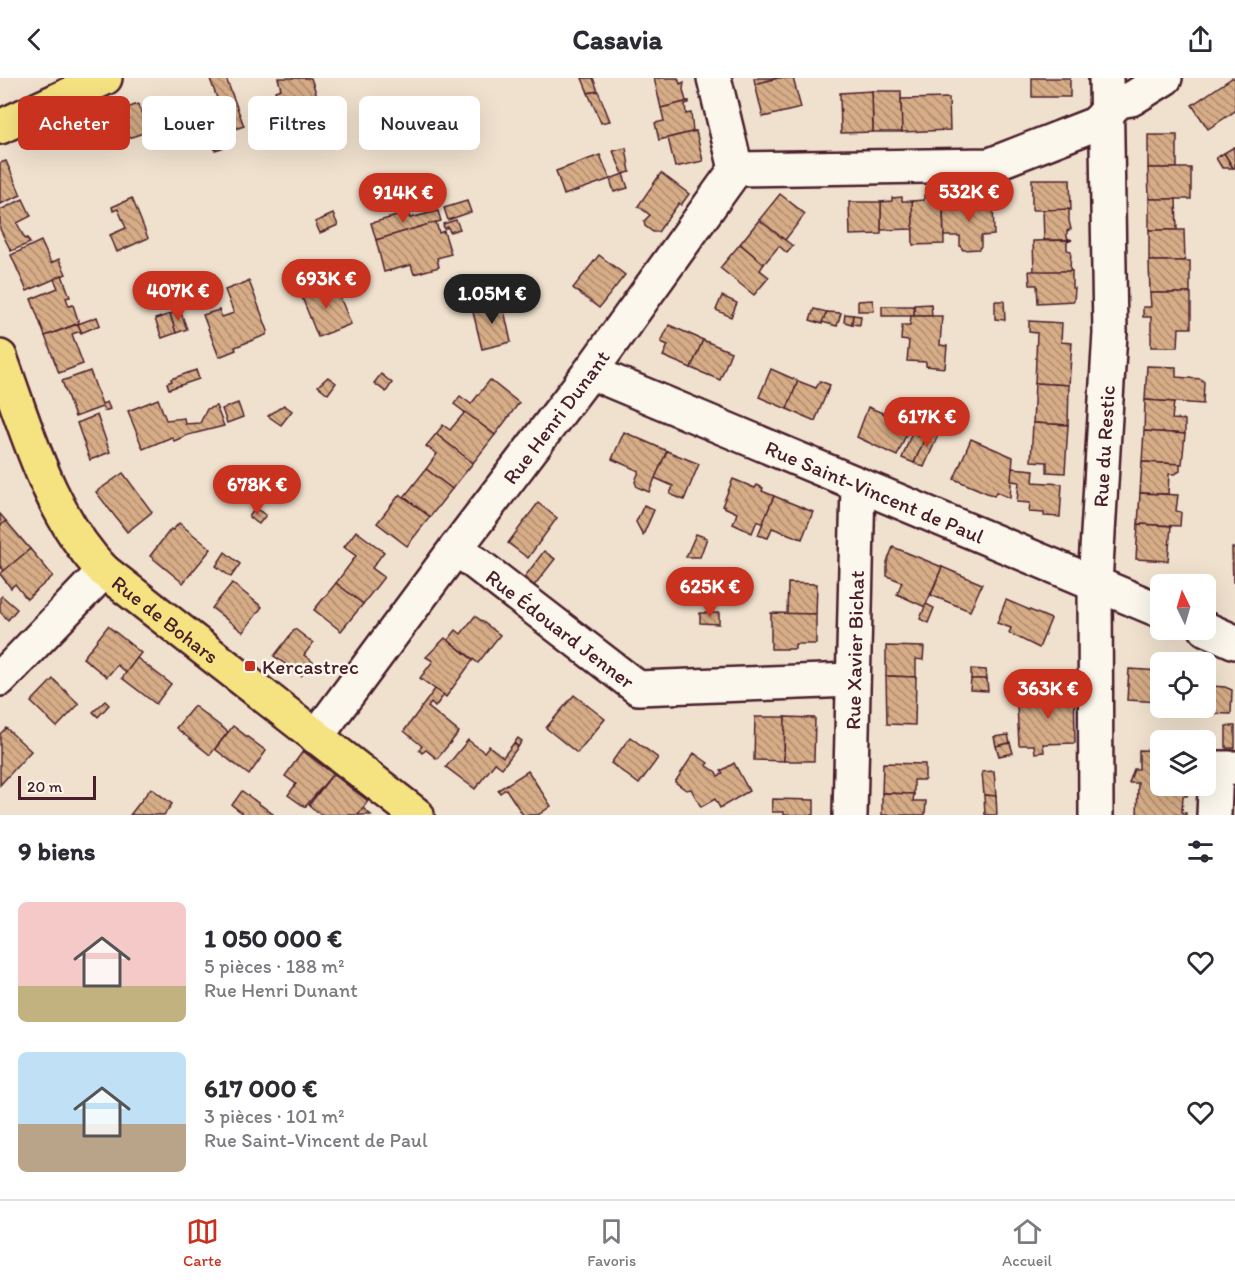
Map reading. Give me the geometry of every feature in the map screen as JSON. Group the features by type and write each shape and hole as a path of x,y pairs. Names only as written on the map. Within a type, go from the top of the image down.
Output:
{"main road":[{"path":"0,127 105,78"},
{"name":"Rue de Bohars","path":"0,357 62,517 88,556 104,571 417,815"}],"street":[{"path":"714,78 736,169 990,165 1095,124 1119,101 1131,99 1165,78"},
{"name":"Rue du Restic","path":"1096,815 1095,583 1110,333 1106,78"},
{"name":"Rue Henri Dunant","path":"316,737 590,372 736,169"},
{"name":"Rue Saint-Vincent de Paul","path":"590,372 1150,606"},
{"name":"Rue Xavier Bichat","path":"850,815 858,485"},
{"name":"Rue Édouard Jenner","path":"456,548 638,688 852,680"},
{"path":"0,679 104,571"},
{"path":"1216,634 1235,642"},
{"path":"1214,815 1216,768 1235,768"}],"building":[{"path":"226,78 233,96 216,96 210,79"},
{"path":"278,78 311,78 317,96 277,96 275,91 281,89"},
{"path":"582,78 593,78 598,91 588,93"},
{"path":"654,78 678,78 680,84 684,82 683,90 686,101 689,101 661,108"},
{"path":"754,78 778,78 755,84"},
{"path":"778,78 793,78 801,108 763,117 755,84"},
{"path":"1032,78 1070,78 1070,97 1032,97"},
{"path":"1235,78 1235,111 1208,129 1192,105"},
{"path":"598,91 610,121 601,123 588,93"},
{"path":"872,91 901,91 902,132 873,132"},
{"path":"872,91 873,132 841,133 840,93"},
{"path":"949,98 950,130 902,132 901,99"},
{"path":"689,101 685,104 686,114 691,113 693,131 696,131 659,140 655,123 664,121 661,108"},
{"path":"138,104 142,115 142,133 130,138 130,107"},
{"path":"236,105 244,126 236,129"},
{"path":"696,131 703,161 675,167 668,138"},
{"path":"1148,135 1177,135 1177,168 1148,168"},
{"path":"1234,147 1235,168 1233,168 1224,153"},
{"path":"626,148 630,172 623,174 613,151"},
{"path":"1224,153 1233,168 1222,168 1216,158"},
{"path":"600,155 610,179 564,195 556,171"},
{"path":"6,161 21,195 0,204 0,163"},
{"path":"1148,168 1191,168 1191,199 1149,199"},
{"path":"661,173 689,194 681,205 679,203 658,232 653,232 645,226 644,221 650,215 638,206"},
{"path":"623,174 628,188 614,192 610,179"},
{"path":"1032,179 1070,179 1071,210 1032,210"},
{"path":"780,194 805,214 785,240 759,220"},
{"path":"924,195 932,195 932,201 943,200 944,244 913,245 912,201 924,200"},
{"path":"902,197 902,201 912,201 913,229 881,230 881,202"},
{"path":"132,198 148,238 117,252 110,235 126,228 118,209 113,211 112,207"},
{"path":"23,199 31,216 17,223 25,239 27,238 30,243 11,251 0,229 0,210"},
{"path":"1149,199 1176,199 1177,230 1149,230"},
{"path":"467,201 471,212 448,220 444,208"},
{"path":"849,202 881,202 881,234 850,235"},
{"path":"993,203 994,235 981,236 979,249 963,250 960,246 960,236 944,236 943,205"},
{"path":"1069,209 1071,229 1067,231 1067,238 1072,240 1044,240 1043,210"},
{"path":"438,211 441,221 376,240 371,223 408,213 410,218"},
{"path":"333,214 338,225 320,233 315,222"},
{"path":"456,220 460,229 450,232 448,227 444,229 443,224"},
{"path":"759,220 793,246 787,253 779,246 764,264 740,244"},
{"path":"436,222 439,233 444,231 451,254 437,258 439,267 414,274 411,265 384,272 376,240"},
{"path":"1149,230 1184,230 1185,261 1149,261"},
{"path":"1072,240 1067,242 1067,250 1071,251 1070,270 1072,271 1034,272 1033,241"},
{"path":"41,241 51,263 59,259 66,274 27,291 11,255"},
{"path":"740,244 764,264 760,270 769,277 754,295 720,268"},
{"path":"599,255 625,275 599,308 573,288"},
{"path":"1149,261 1190,261 1190,293 1150,293"},
{"path":"1029,271 1072,271 1072,288 1075,288 1074,301 1038,303 1037,285 1030,285"},
{"path":"62,275 70,297 66,298 69,306 73,305 79,323 45,336 31,299 58,288 54,279"},
{"path":"249,281 268,331 266,335 235,347 236,350 219,357 203,315 219,310 222,317 234,313 225,290"},
{"path":"334,282 351,324 318,337 301,295"},
{"path":"1150,293 1191,293 1191,328 1179,328 1178,347 1151,347 1151,317 1143,317 1143,307 1151,307"},
{"path":"722,296 737,303 731,317 716,310"},
{"path":"873,300 874,311 858,311 858,301"},
{"path":"502,301 511,342 482,349 472,308"},
{"path":"995,301 1004,301 1005,320 995,319"},
{"path":"931,304 932,316 914,316 914,305"},
{"path":"882,306 914,306 914,316 882,316"},
{"path":"814,309 827,312 822,324 810,320"},
{"path":"180,310 187,329 176,333 170,314"},
{"path":"827,312 841,313 837,326 822,322"},
{"path":"170,314 176,333 162,338 155,319"},
{"path":"845,314 853,315 852,324 844,322"},
{"path":"853,315 861,316 860,325 852,324"},
{"path":"911,316 942,316 940,345 947,346 945,368 926,366 926,362 907,361 909,341 901,340 902,325 910,325"},
{"path":"97,317 100,325 81,333 78,324"},
{"path":"1029,321 1062,323 1061,342 1072,343 1069,385 1035,383 1037,333 1029,332"},
{"path":"78,324 81,331 72,334 83,364 59,373 45,336"},
{"path":"669,325 703,340 691,368 663,356 668,345 661,342"},
{"path":"703,340 731,352 720,380 691,368"},
{"path":"1147,366 1176,367 1176,377 1201,379 1204,382 1203,404 1145,400"},
{"path":"771,369 798,381 787,409 759,397"},
{"path":"196,370 199,379 169,389 167,383 172,381 171,379"},
{"path":"90,371 102,404 107,402 110,409 104,411 102,407 75,417 62,381"},
{"path":"381,374 392,383 386,392 374,383"},
{"path":"328,377 336,383 328,394 318,386"},
{"path":"490,380 519,403 495,435 454,404 460,396 471,404"},
{"path":"798,381 816,388 820,381 830,385 815,421 787,409"},
{"path":"1035,383 1069,385 1068,425 1033,423"},
{"path":"158,399 166,420 184,418 185,424 200,423 207,409 216,406 224,426 174,441 172,437 143,449 128,411"},
{"path":"1145,400 1174,402 1172,419 1185,420 1185,434 1144,431"},
{"path":"238,403 243,417 227,423 222,409"},
{"path":"284,405 292,411 281,425 268,416"},
{"path":"868,407 897,419 895,425 908,430 897,456 857,437"},
{"path":"465,412 495,435 473,463 436,434 443,425 450,430"},
{"path":"97,415 110,452 90,460 77,423"},
{"path":"1033,423 1068,425 1065,473 1047,472 1047,462 1031,461"},
{"path":"929,429 939,433 924,467 914,463"},
{"path":"1144,431 1185,434 1182,464 1142,462"},
{"path":"624,432 667,451 649,492 637,487 635,482 639,471 612,459"},
{"path":"912,432 925,438 914,463 902,458"},
{"path":"436,434 473,463 452,489 426,469 437,454 426,446"},
{"path":"971,439 1013,457 1010,498 996,492 994,496 954,479"},
{"path":"667,451 699,464 684,500 670,494 673,486 655,478"},
{"path":"1142,462 1180,464 1180,471 1169,474 1168,494 1140,493"},
{"path":"1012,468 1034,470 1033,482 1062,484 1060,517 1029,512 1030,503 1017,502 1019,482 1011,481"},
{"path":"426,469 452,489 430,517 404,497"},
{"path":"123,473 152,512 127,532 96,492"},
{"path":"733,479 755,488 757,485 763,488 762,491 774,496 763,524 757,521 752,533 733,524 737,513 722,506"},
{"path":"1140,493 1178,495 1176,511 1181,512 1180,526 1138,524"},
{"path":"400,494 430,517 407,546 377,523"},
{"path":"774,496 813,512 802,539 772,528 768,538 758,535"},
{"path":"538,503 557,518 528,558 508,543"},
{"path":"644,505 654,510 643,535 636,522"},
{"path":"255,508 266,515 259,524 249,517"},
{"path":"0,514 6,521 0,526"},
{"path":"6,521 30,549 4,571 0,566 0,526"},
{"path":"179,523 211,549 183,583 150,556 171,529 173,530"},
{"path":"1138,524 1171,526 1168,561 1136,559"},
{"path":"356,531 384,552 372,568 384,577 363,604 336,583 356,556 344,547"},
{"path":"696,534 707,538 700,557 686,557"},
{"path":"893,547 942,567 925,607 897,594 902,582 887,576 887,562"},
{"path":"1232,548 1235,548 1235,582 1233,582"},
{"path":"30,549 53,576 27,599 15,584 11,588 0,574"},
{"path":"544,551 555,559 533,587 523,579"},
{"path":"225,552 240,564 231,577 216,566"},
{"path":"942,567 982,584 970,611 931,595"},
{"path":"232,583 262,607 243,632 212,608"},
{"path":"336,583 363,604 341,631 314,610"},
{"path":"788,583 817,584 816,614 787,614"},
{"path":"2,596 17,609 8,620 0,612"},
{"path":"1006,600 1051,619 1039,648 1009,633 1011,628 997,623"},
{"path":"926,604 934,608 928,623 920,619"},
{"path":"700,613 719,613 719,624 700,623"},
{"path":"771,613 816,614 816,644 795,644 795,649 771,649"},
{"path":"475,616 500,635 478,663 448,640 456,630 461,634"},
{"path":"108,626 141,653 126,673 117,665 107,677 83,658"},
{"path":"295,629 313,643 304,655 313,662 301,676 293,670 291,673 283,667 285,664 274,656"},
{"path":"445,638 473,660 446,697 420,678 433,661 426,657"},
{"path":"886,646 924,647 923,660 916,659 916,677 886,676"},
{"path":"137,658 171,684 156,704 122,678"},
{"path":"971,669 986,670 987,679 971,679"},
{"path":"1129,669 1150,670 1150,701 1127,700"},
{"path":"886,676 916,677 915,725 887,724"},
{"path":"53,679 79,704 57,727 31,702"},
{"path":"971,679 987,679 988,691 970,690"},
{"path":"1059,680 1074,680 1075,743 1043,744 1044,752 1035,753 1034,745 1019,745 1017,705 1059,701"},
{"path":"1216,686 1232,690 1231,714 1216,714"},
{"path":"435,689 444,695 435,707 431,703 428,707 459,732 437,759 426,750 422,753 419,750 422,746 404,731"},
{"path":"574,695 605,719 577,753 546,728"},
{"path":"105,701 109,705 98,717 93,712"},
{"path":"194,706 228,732 210,755 176,728"},
{"path":"755,717 785,717 784,761 754,760"},
{"path":"785,717 815,718 814,761 784,761"},
{"path":"233,726 266,751 249,775 215,749"},
{"path":"1226,726 1235,726 1235,748 1226,748"},
{"path":"6,728 31,751 0,785 0,734"},
{"path":"1008,735 1010,743 996,746 994,737"},
{"path":"630,737 658,758 639,784 611,763"},
{"path":"518,738 522,741 518,747 514,743"},
{"path":"468,740 484,752 489,746 503,757 514,743 518,747 502,768 495,763 475,789 446,767"},
{"path":"1010,743 1013,753 999,756 996,746"},
{"path":"1139,750 1150,750 1150,796 1183,796 1182,812 1186,815 1137,815 1138,783 1129,783 1134,769 1139,769"},
{"path":"303,751 333,774 305,807 288,795 296,784 285,776"},
{"path":"694,753 708,763 706,765 718,776 723,774 721,771 734,763 749,791 720,808 715,799 701,807 691,789 686,790 675,782"},
{"path":"883,763 925,764 925,780 914,780 914,794 882,793"},
{"path":"528,771 551,806 538,815 523,815 506,789 500,793 498,790"},
{"path":"994,771 996,796 984,795 982,772"},
{"path":"333,774 368,801 358,815 321,815 309,805"},
{"path":"151,788 172,804 164,815 130,815"},
{"path":"242,791 273,814 245,815 232,805"},
{"path":"882,793 914,794 913,801 926,801 925,815 882,815"},
{"path":"984,795 996,796 997,815 985,815"},
{"path":"773,799 814,800 814,815 784,815 784,812 772,812"},
{"path":"363,808 371,815 358,815"}],"place":[{"name":"Kercastrec","path":"250,666"}]}
